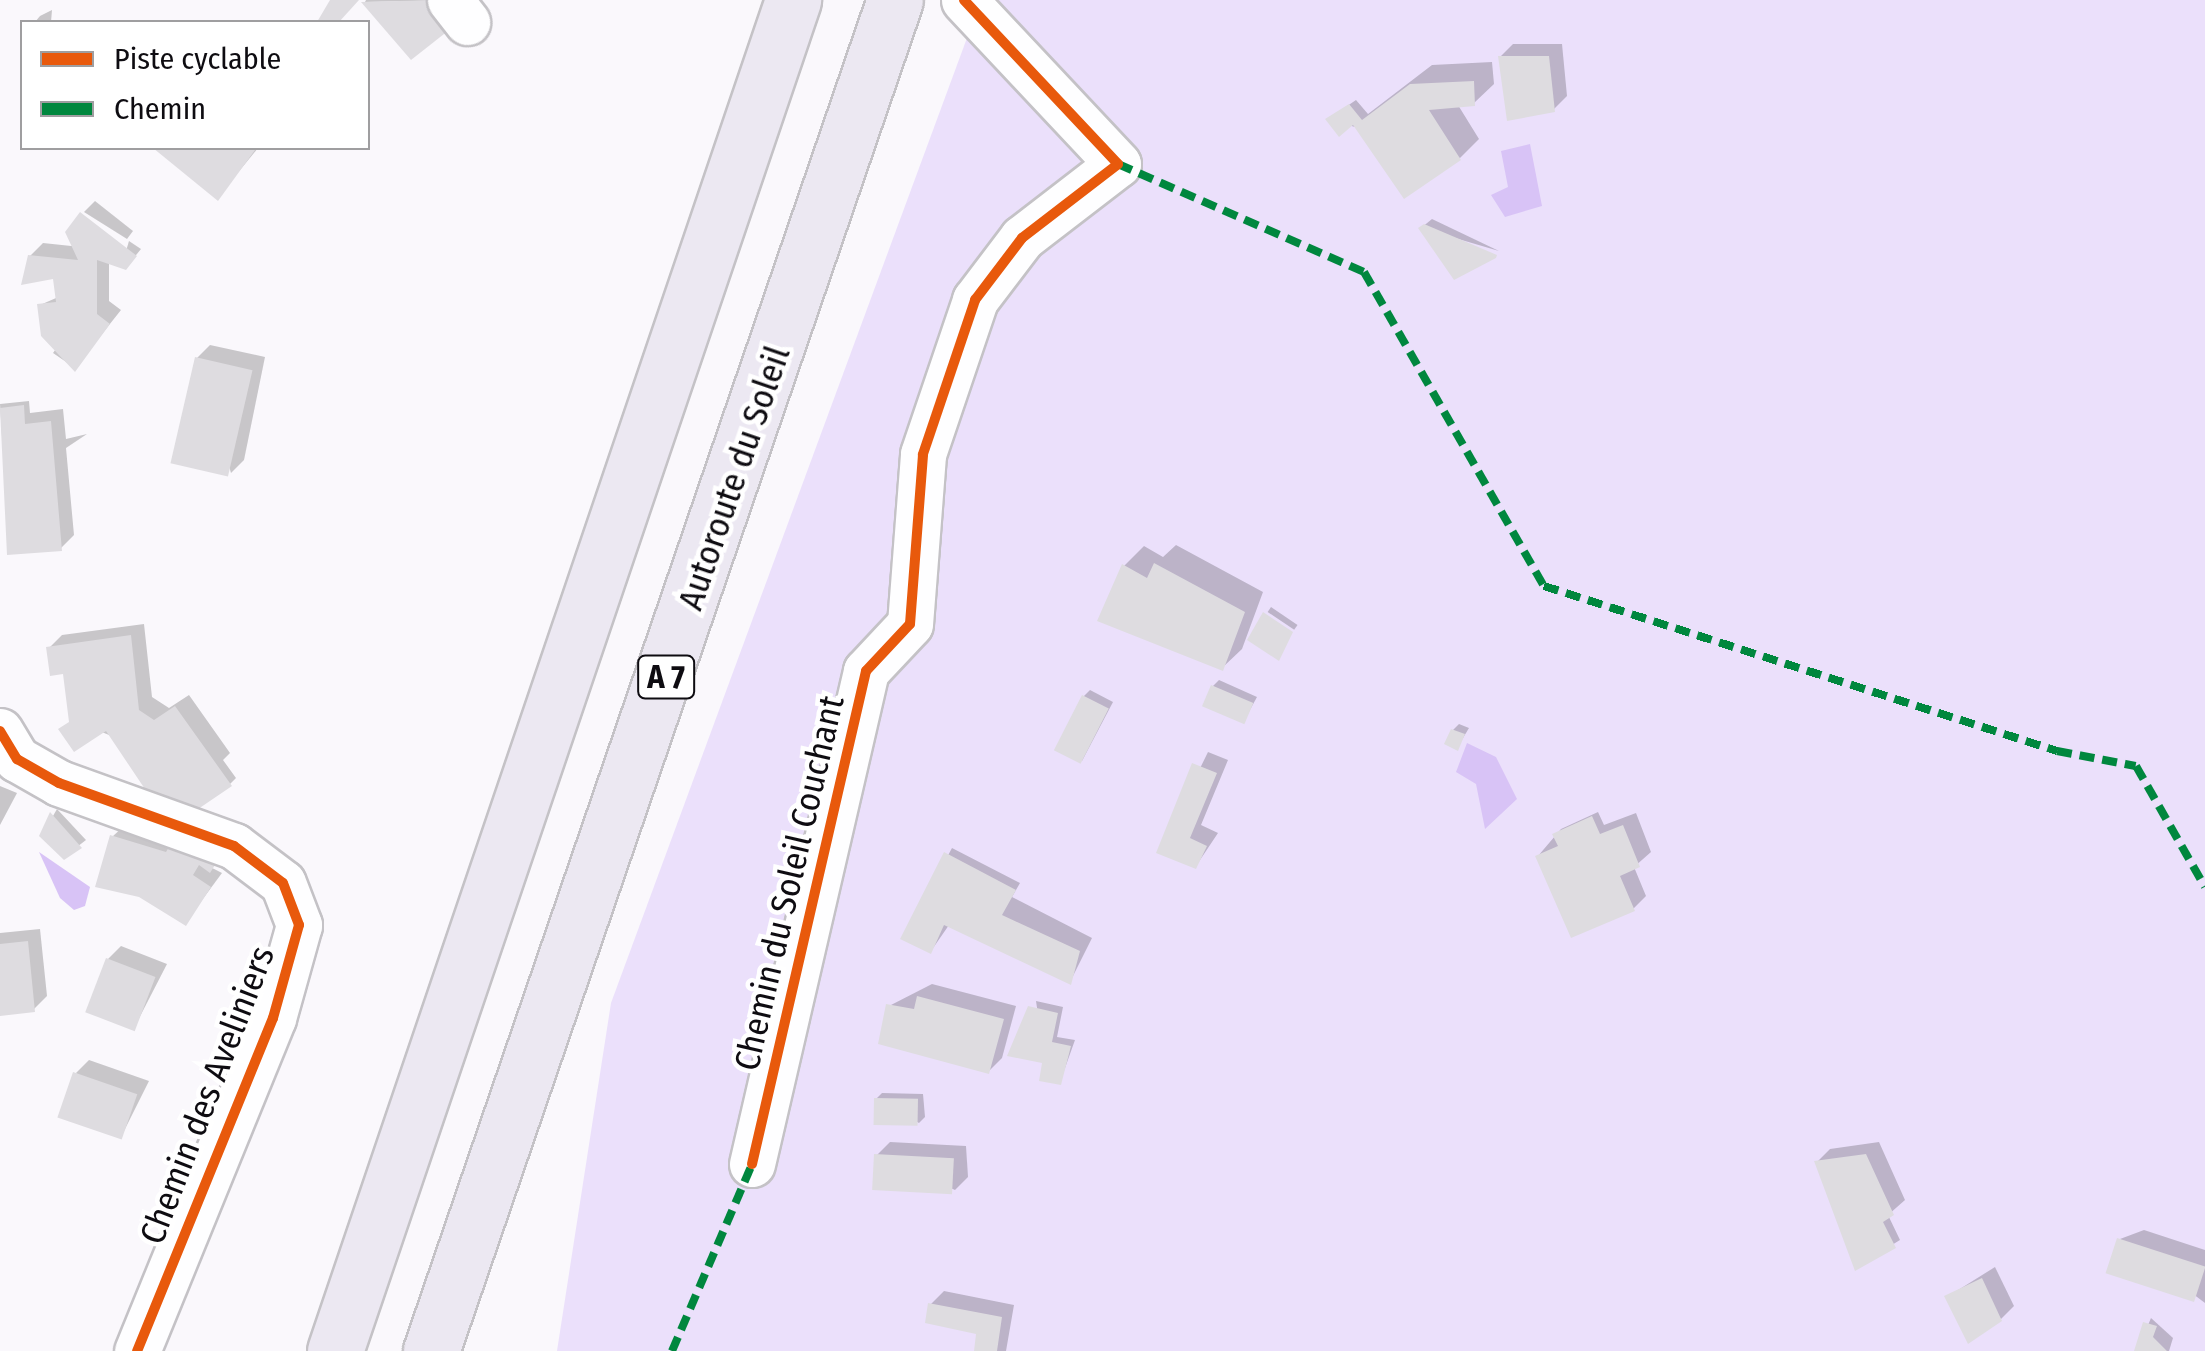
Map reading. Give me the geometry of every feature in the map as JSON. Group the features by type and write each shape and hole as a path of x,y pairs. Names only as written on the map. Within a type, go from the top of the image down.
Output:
{"highway":[{"path":"335,1351 793,0"},
{"name":"Autoroute du Soleil","path":"432,1351 895,0"}],"street":[{"name":"Chemin du Soleil Couchant","path":"752,1164 866,671 910,624 923,454 975,300 1022,238 1118,164 964,0"},
{"name":"Chemin des Aveliniers","path":"0,731 17,759 59,782 234,846 282,884 299,925 273,1018 137,1351"}],"shaded area":[{"path":"981,0 2205,0 2205,1351 557,1351 611,1003"},
{"path":"1530,144 1542,206 1505,217 1491,195 1508,187 1501,151"},
{"path":"1467,743 1496,757 1517,799 1485,829 1476,784 1456,772"},
{"path":"39,852 90,887 85,906 74,910 60,898"}],"building":[{"path":"330,0 359,0 341,20 318,20"},
{"path":"440,0 458,23 411,60 361,2"},
{"path":"1498,56 1549,56 1555,112 1507,121"},
{"path":"1474,81 1475,106 1429,110 1461,160 1404,199 1353,125 1339,137 1325,119 1349,104 1362,120 1410,84"},
{"path":"155,150 255,150 218,201"},
{"path":"80,212 137,256 126,270 97,260 97,314 110,324 75,372 41,336 37,304 56,302 53,279 21,285 28,255 78,260 65,232"},
{"path":"1424,224 1497,255 1496,258 1454,280 1418,228"},
{"path":"195,357 252,370 228,476 170,463"},
{"path":"24,405 25,424 51,421 62,551 7,555 0,408"},
{"path":"1154,563 1245,612 1223,671 1097,621 1122,564 1147,578"},
{"path":"1263,612 1293,632 1279,661 1247,640"},
{"path":"131,635 139,710 154,720 175,706 232,786 179,822 159,810 106,731 74,752 58,729 69,722 63,674 50,676 46,647"},
{"path":"1211,685 1253,703 1244,724 1202,706"},
{"path":"1082,695 1109,709 1081,764 1054,750"},
{"path":"1451,729 1465,734 1458,751 1444,744"},
{"path":"1192,763 1217,773 1190,838 1207,846 1196,869 1156,853"},
{"path":"50,812 82,848 64,860 39,836"},
{"path":"1592,816 1600,834 1623,825 1640,867 1620,876 1635,911 1571,938 1535,856 1558,846 1552,834"},
{"path":"110,835 166,852 176,835 223,852 210,873 199,865 193,875 211,887 186,926 139,897 95,887"},
{"path":"944,852 1016,890 1002,915 1080,951 1071,985 944,925 931,954 900,939"},
{"path":"28,941 35,1012 0,1016 0,944"},
{"path":"106,958 155,977 135,1031 85,1012"},
{"path":"917,996 1004,1019 989,1074 878,1044 886,1004 914,1009"},
{"path":"1028,1006 1058,1013 1052,1042 1071,1046 1061,1085 1039,1081 1042,1063 1007,1056"},
{"path":"73,1072 137,1094 122,1140 57,1117"},
{"path":"874,1098 918,1099 918,1126 874,1125"},
{"path":"874,1154 954,1158 952,1194 872,1190"},
{"path":"1866,1154 1894,1215 1883,1222 1896,1248 1855,1271 1814,1161"},
{"path":"2117,1238 2205,1267 2194,1302 2106,1273"},
{"path":"1982,1278 2002,1321 1968,1344 1944,1296"},
{"path":"928,1303 1002,1317 997,1351 974,1351 976,1334 925,1323"},
{"path":"2143,1322 2157,1326 2153,1337 2167,1351 2134,1351"}],"marked path":[{"path":"1118,164 1364,272 1544,586 2057,751 2136,766 2205,887"},
{"path":"672,1351 752,1164"}],"cycle path":[{"path":"752,1164 866,671 910,624 923,454 975,300 1022,238 1118,164 964,0"},
{"path":"0,731 17,759 59,783 234,846 283,883 299,925 273,1018 137,1351"}]}
